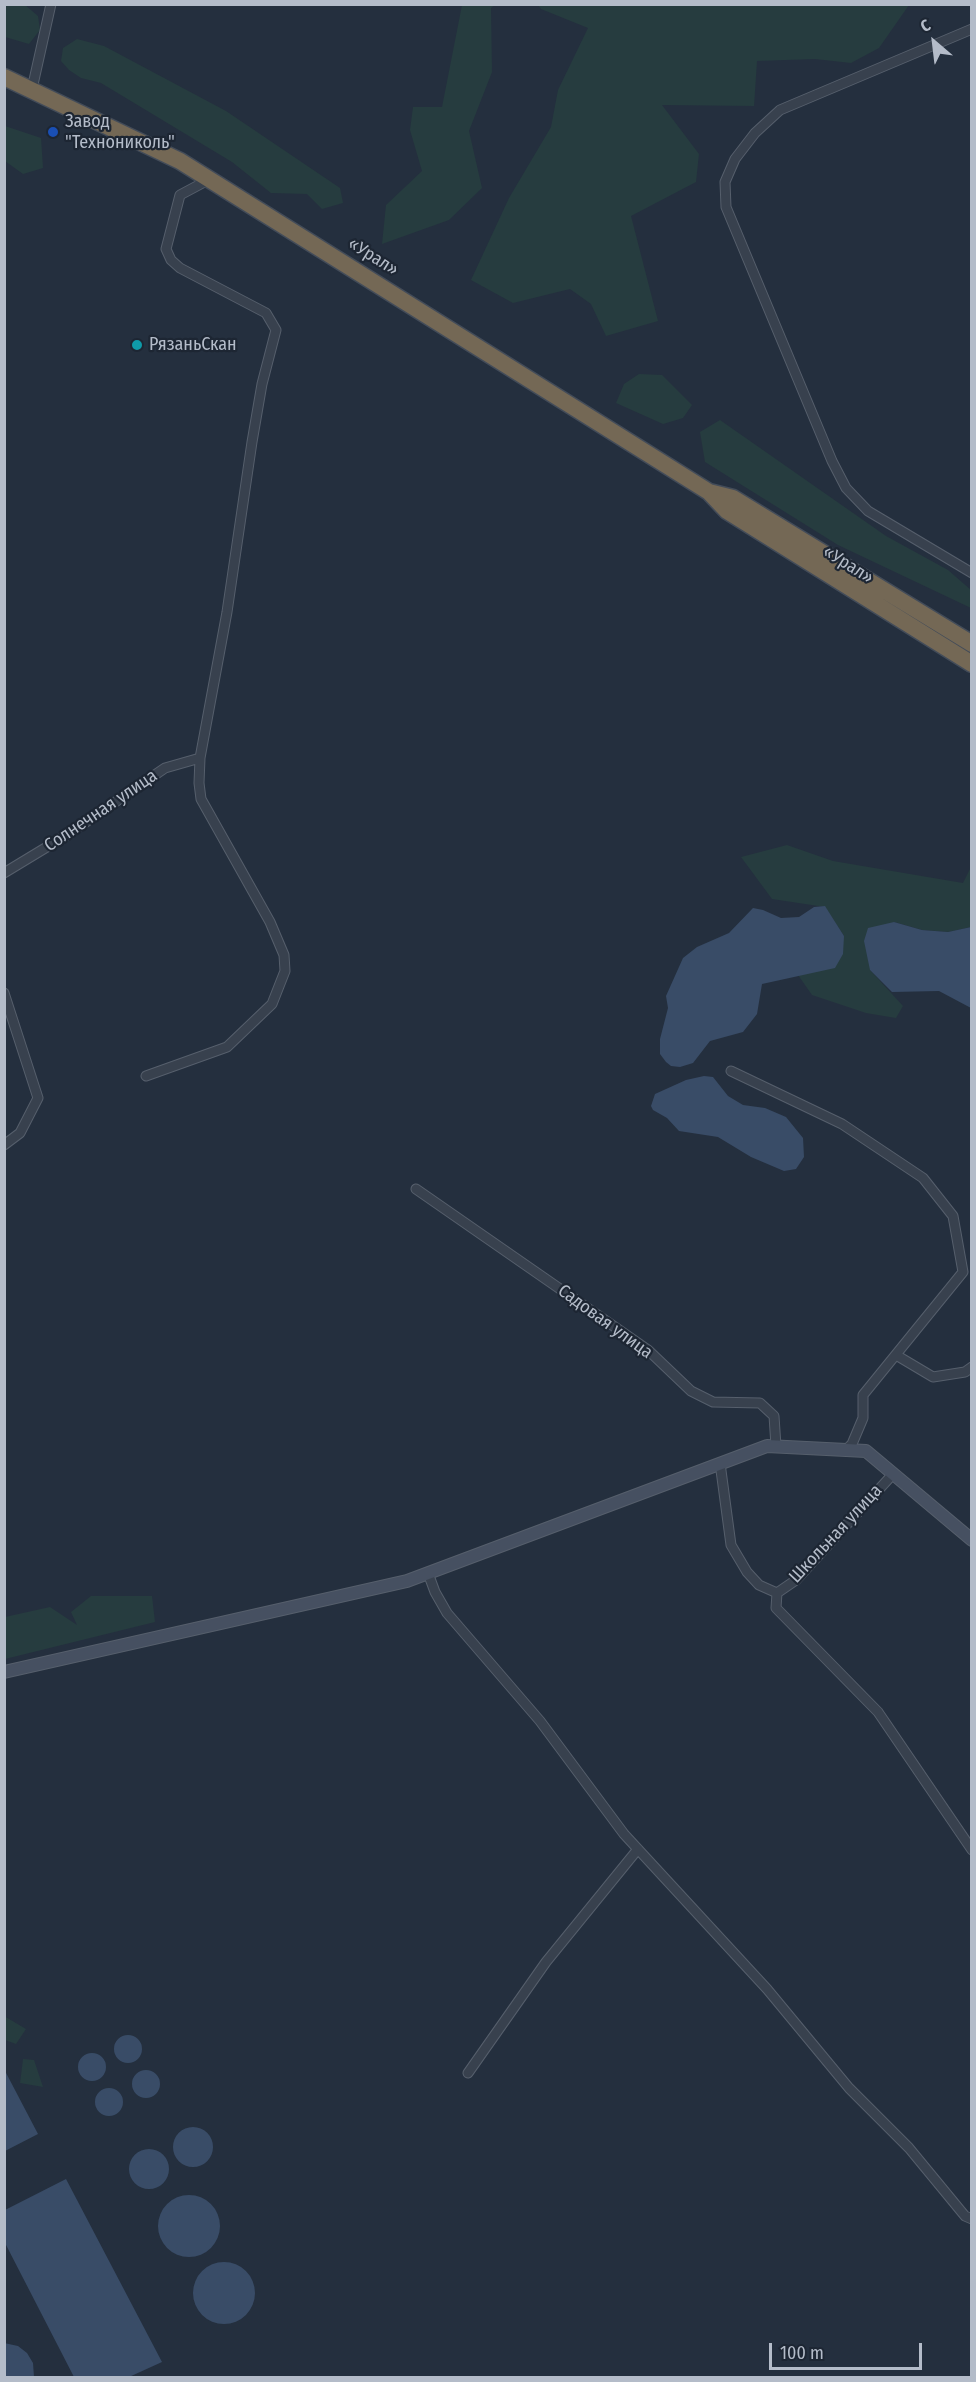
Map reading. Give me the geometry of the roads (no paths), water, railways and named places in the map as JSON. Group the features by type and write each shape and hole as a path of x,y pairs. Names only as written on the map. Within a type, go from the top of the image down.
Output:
{"highway":[{"name":"«Урал»","path":"5,77 180,160 709,492 727,511 972,664"},
{"name":"«Урал»","path":"709,492 733,498 972,644"}],"street":[{"path":"32,89 51,4"},
{"path":"972,29 780,110 755,133 735,159 725,182 726,207 832,461 846,488 867,511 972,573"},
{"path":"146,1076 227,1047 272,1004 285,971 284,955 270,922 201,799 200,758 227,612 262,384 276,330 266,313 180,268 171,260 166,249 180,195 210,179"},
{"name":"Солнечная улица","path":"4,873 70,833 165,768 200,758"},
{"path":"4,993 38,1098 20,1133 4,1145"},
{"path":"732,1071 842,1124 922,1178 953,1216 963,1272 863,1395 863,1418 852,1444 846,1450"},
{"name":"Садовая улица","path":"416,1189 648,1350 691,1391 713,1402 760,1403 774,1416 776,1446"},
{"path":"896,1354 933,1377 965,1372 972,1367"},
{"path":"4,1672 406,1581 767,1446 866,1451 972,1540"},
{"path":"720,1463 731,1545 747,1572 759,1585 777,1593 776,1608 878,1712 972,1850"},
{"name":"Школьная улица","path":"777,1593 796,1580 892,1474"},
{"path":"428,1572 435,1592 447,1612 540,1721 638,1849 767,1989 849,2088 909,2148 965,2216 972,2219"},
{"path":"468,2073 546,1962 638,1849"}],"water":[{"path":"825,906 844,936 843,954 835,968 762,984 757,1014 743,1032 710,1041 693,1063 680,1067 671,1066 666,1062 660,1054 660,1039 668,1008 666,996 683,958 697,947 729,933 753,908 781,918 799,917 814,907"},
{"path":"894,922 922,930 948,932 971,927 971,1008 939,991 892,992 870,970 864,941 868,928"},
{"path":"704,1076 713,1077 728,1096 743,1105 765,1108 786,1117 803,1138 804,1157 796,1169 784,1171 751,1157 718,1137 679,1131 667,1118 653,1110 651,1106 655,1094 686,1080"},
{"path":"128,2035 138,2039 142,2049 138,2059 128,2063 118,2059 114,2049 118,2039"},
{"path":"92,2053 102,2057 106,2067 102,2077 92,2081 82,2077 78,2067 82,2057"},
{"path":"4,2069 38,2134 5,2151 4,2151"},
{"path":"146,2070 156,2074 160,2084 156,2094 146,2098 136,2094 132,2084 136,2074"},
{"path":"109,2088 119,2092 123,2102 119,2112 109,2116 99,2112 95,2102 99,2092"},
{"path":"193,2127 201,2128 207,2133 212,2139 212,2155 207,2161 201,2166 193,2167 185,2166 179,2161 174,2155 173,2147 174,2139 179,2133 185,2128"},
{"path":"149,2149 157,2150 163,2155 168,2161 168,2177 163,2183 157,2188 149,2189 141,2188 135,2183 130,2177 129,2169 130,2161 135,2155 141,2150"},
{"path":"66,2179 162,2362 129,2377 74,2377 5,2243 5,2210"},
{"path":"189,2195 211,2204 220,2226 211,2248 189,2257 167,2248 158,2226 167,2204"},
{"path":"224,2262 246,2271 255,2293 246,2315 224,2324 202,2315 193,2293 202,2271"},
{"path":"4,2343 18,2346 27,2353 33,2363 34,2377 5,2377"}],"place":[{"name":"Завод \"Технониколь\"","path":"53,132"},
{"name":"РязаньСкан","path":"137,345"}]}
